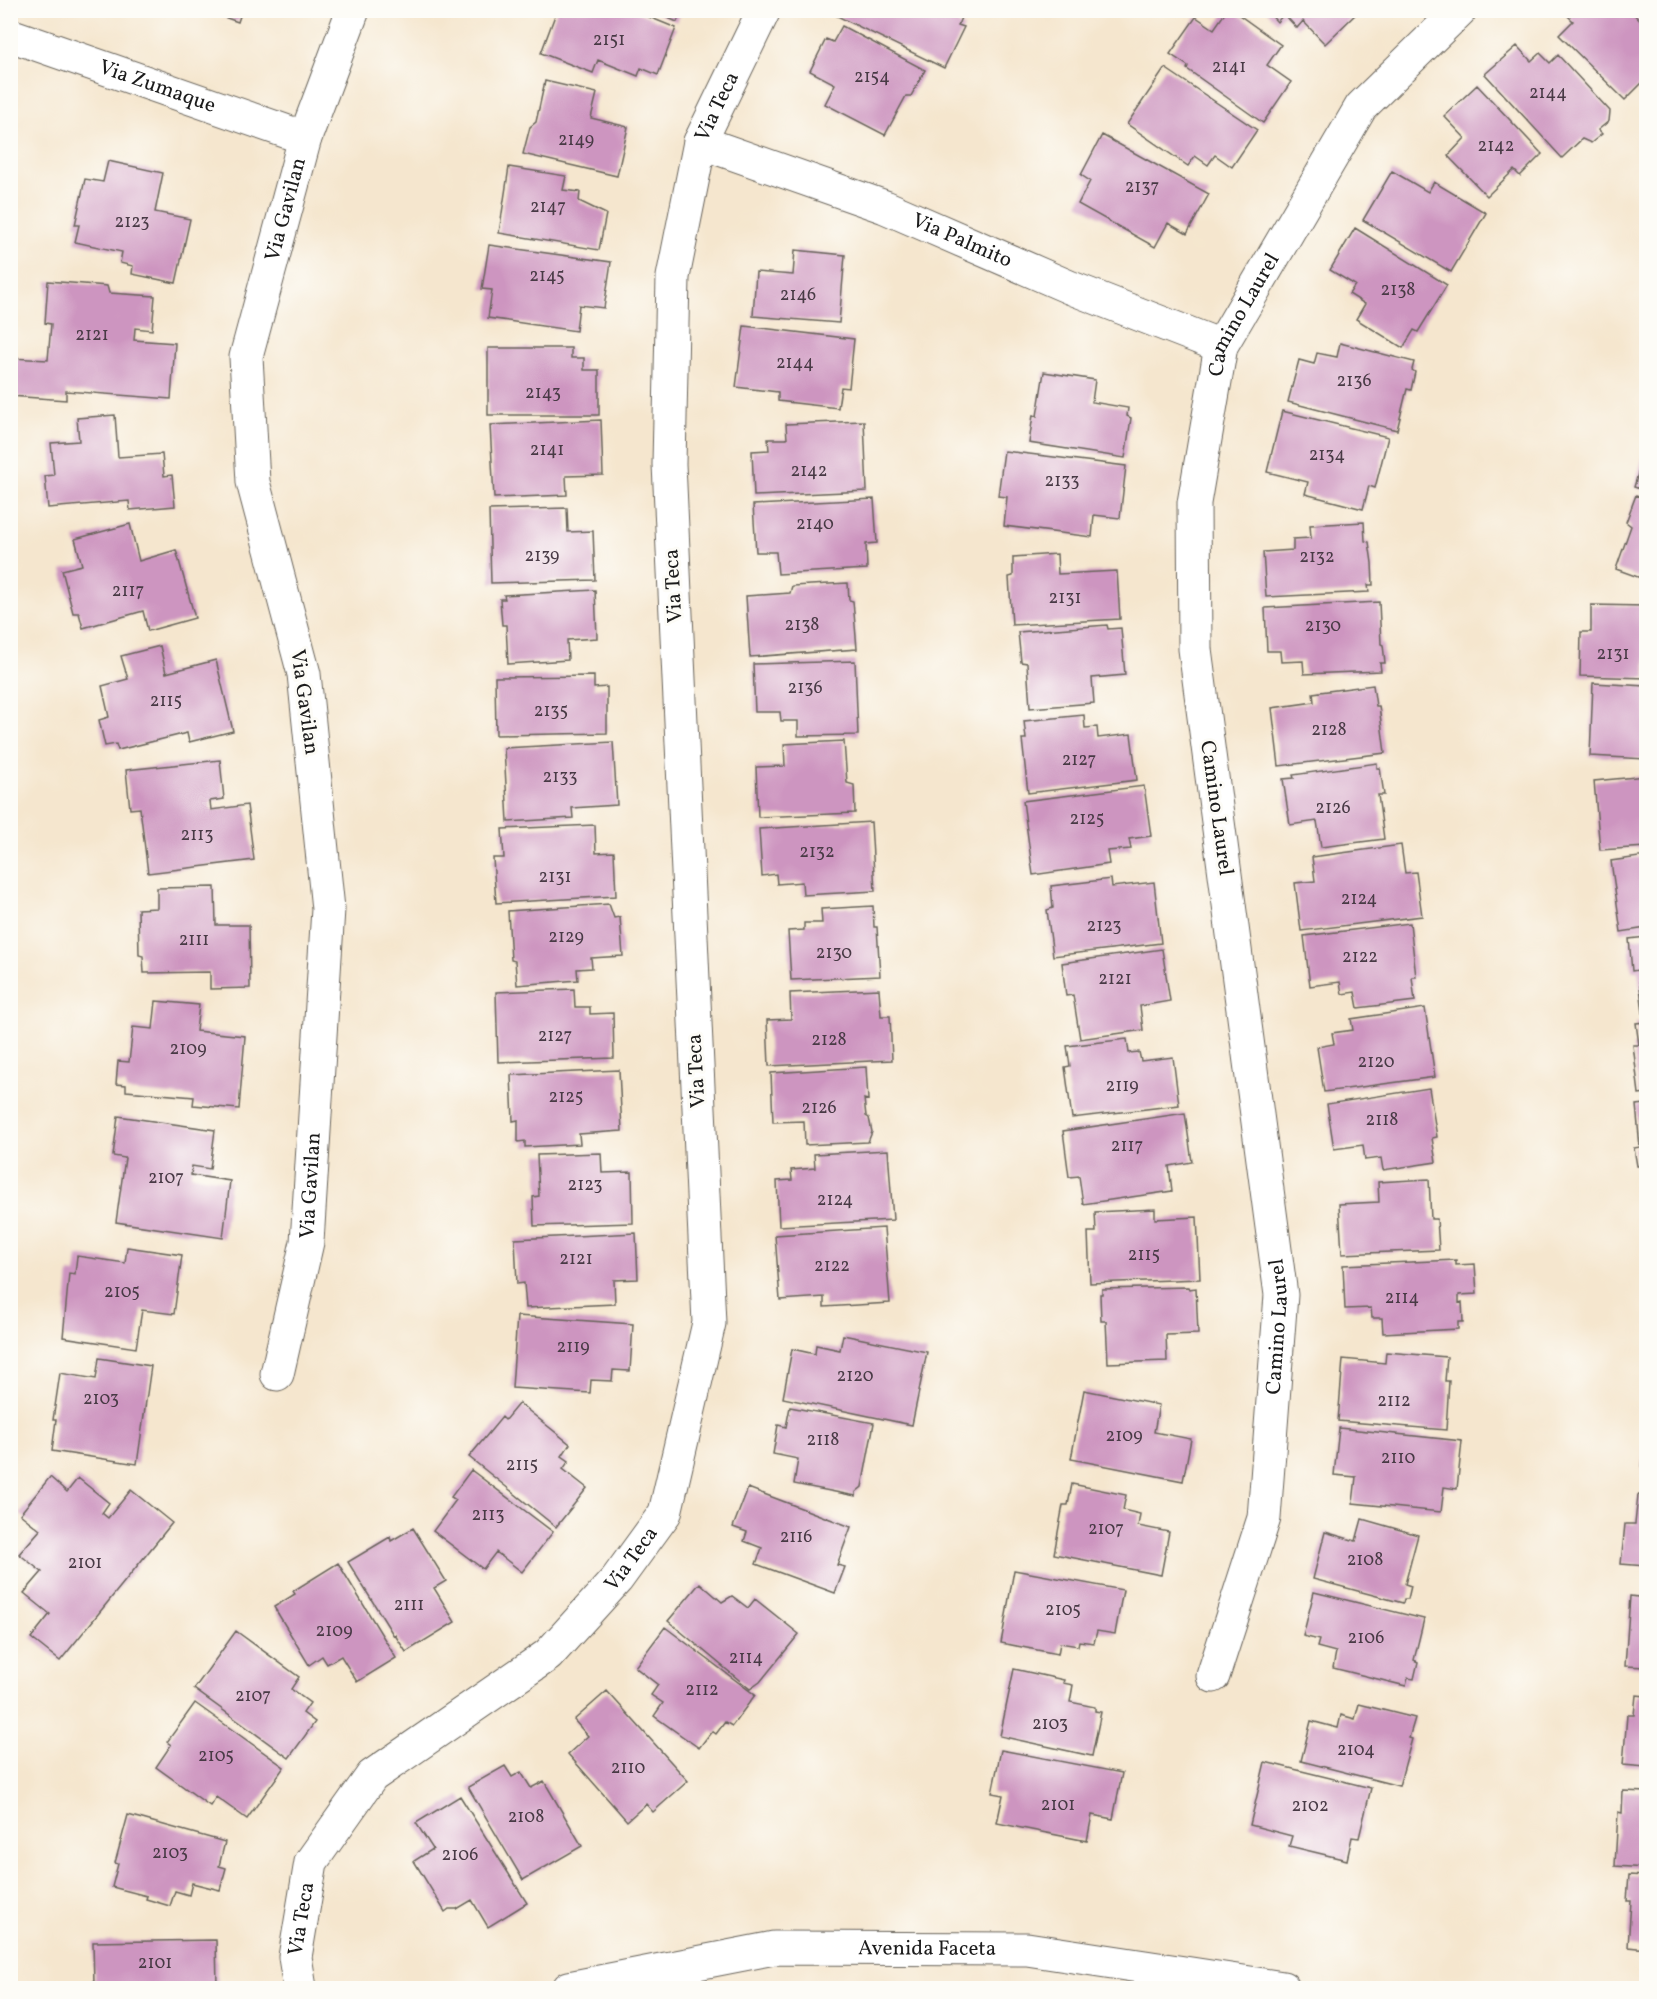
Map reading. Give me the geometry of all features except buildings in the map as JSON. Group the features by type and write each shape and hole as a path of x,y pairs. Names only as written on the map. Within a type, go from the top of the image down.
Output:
{"street":[{"name":"Via Gavilan","path":"277,1374 307,1242 328,909 304,674 253,482 246,357 306,138 353,10"},
{"name":"Via Teca","path":"300,1989 295,1957 311,1862 372,1776 548,1655 617,1579 665,1513 709,1323 669,464 673,277 700,142 764,10"},
{"name":"Camino Laurel","path":"1213,1676 1264,1518 1281,1295 1195,649 1194,503 1221,346 1361,107 1460,10"},
{"name":"Via Zumaque","path":"10,35 306,138"},
{"name":"Via Palmito","path":"700,142 885,207 1069,287 1221,346"},
{"name":"Avenida Faceta","path":"569,1989 774,1948 1027,1948 1284,1989"}]}
